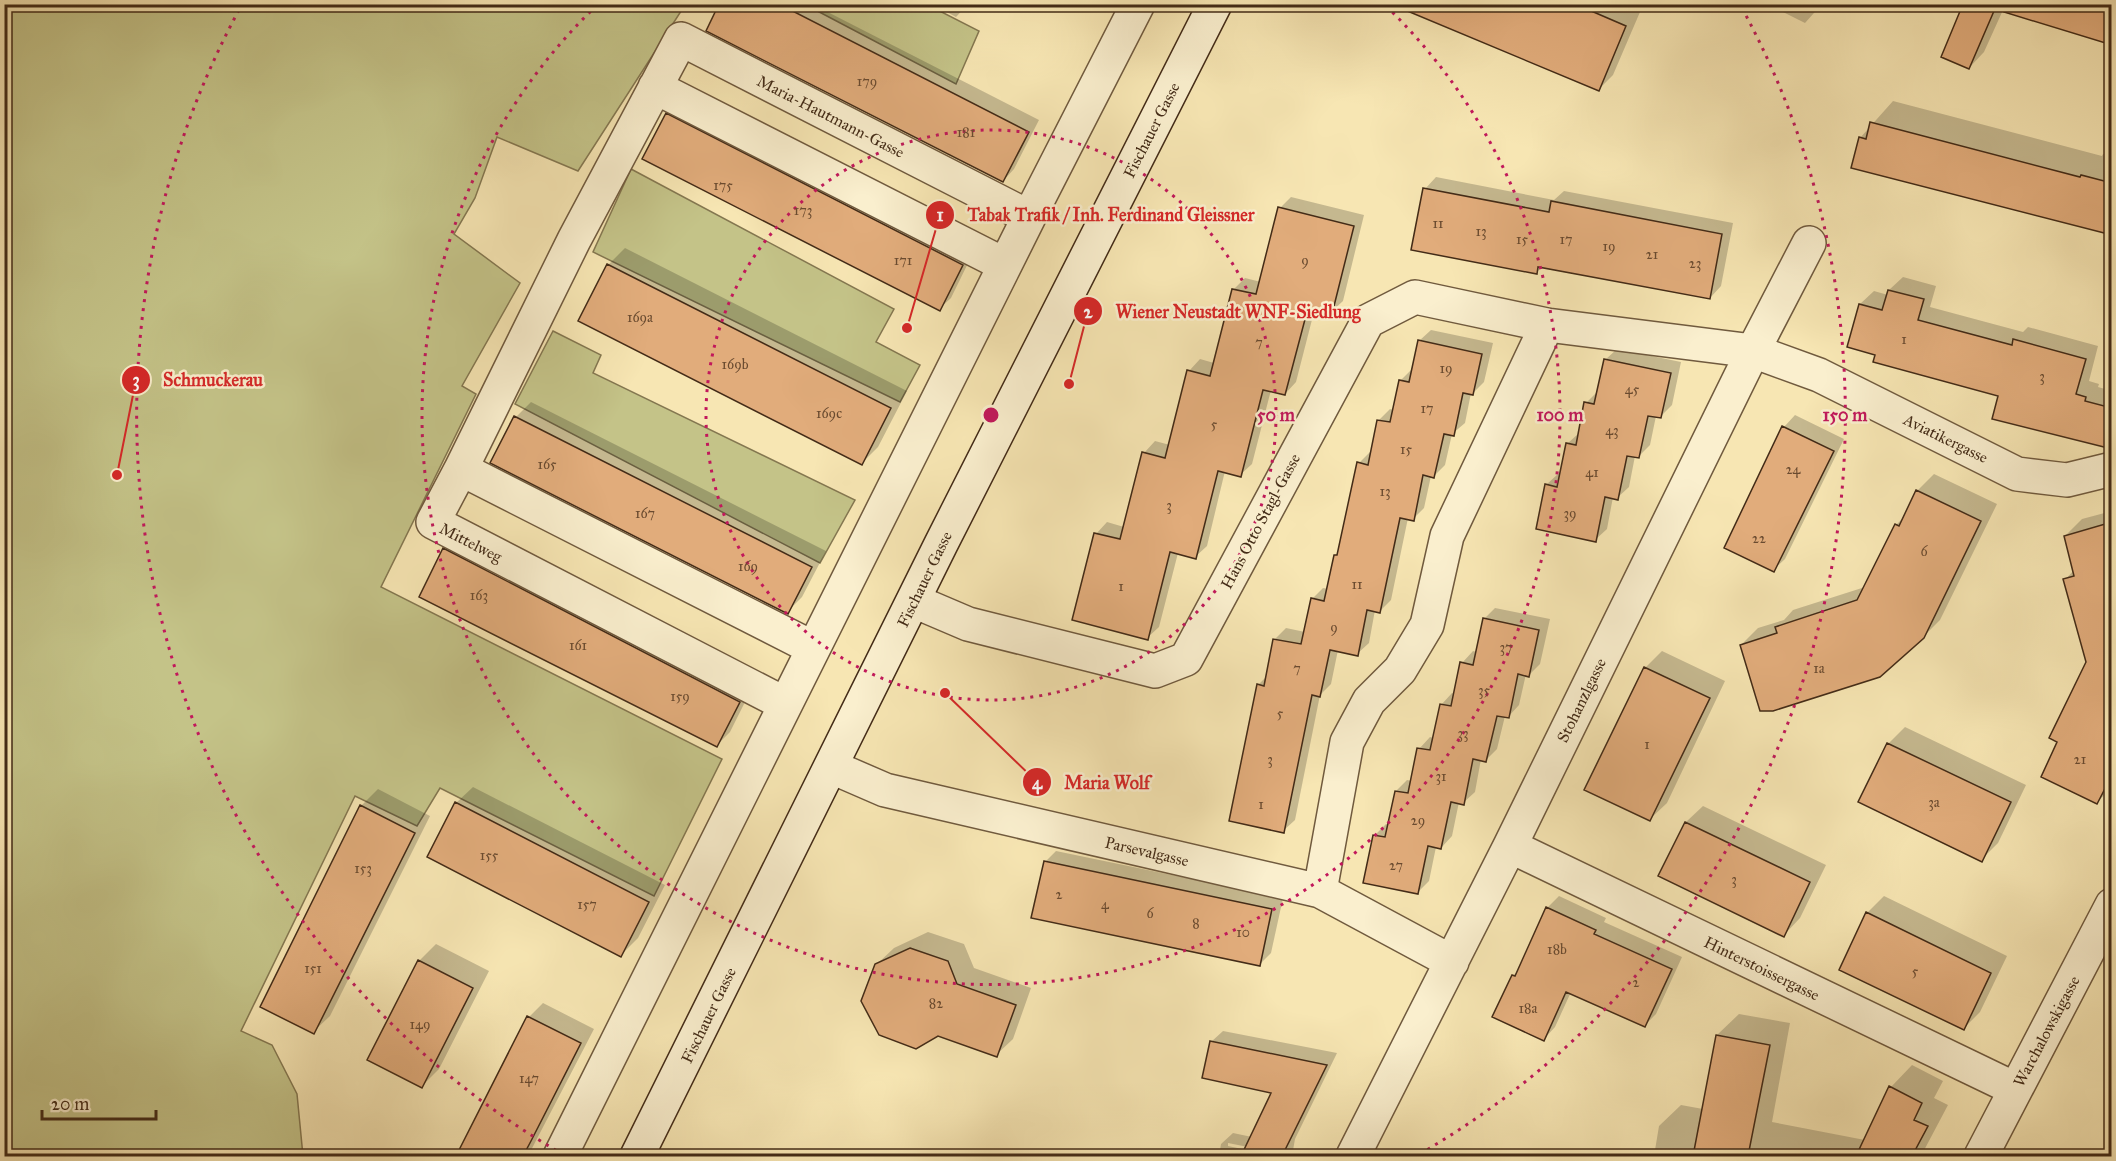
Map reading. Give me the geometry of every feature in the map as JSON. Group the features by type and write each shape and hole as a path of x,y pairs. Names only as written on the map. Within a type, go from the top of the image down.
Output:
{"street":[{"path":"560,1156 1029,217 1138,4"},
{"name":"Fischauer Gasse","path":"637,1156 1215,4"},
{"name":"Maria-Hautmann-Gasse","path":"460,469 574,240 681,39 1029,217"},
{"path":"655,87 1005,265"},
{"name":"Stohanzlgasse","path":"1353,1156 1510,846 1752,351 1809,243"},
{"name":"Hans Otto Stagl-Gasse","path":"914,601 968,624 1155,671 1186,659 1368,321 1415,297 1547,325 1752,351"},
{"path":"1320,891 1347,742 1369,702 1400,670 1426,625 1446,536 1547,325"},
{"name":"Aviatikergasse","path":"1752,351 1819,375 2017,474 2067,480 2112,469"},
{"path":"460,469 813,648"},
{"name":"Mittelweg","path":"460,469 433,522 785,704"},
{"name":"Parsevalgasse","path":"832,767 885,790 1320,891 1452,962"},
{"name":"Hinterstoissergasse","path":"1510,846 2015,1089"},
{"name":"Warchalowskigasse","path":"1981,1156 2015,1089 2107,926"}],"shaded area":[{"path":"5,5 685,5 578,171 497,137 475,198 454,234 520,283 462,386 476,394 381,587 722,759 654,896 440,788 417,826 355,796 241,1031 272,1045 297,1094 303,1156 5,1156"},
{"path":"806,5 928,5 979,31 956,84"},
{"path":"631,169 894,309 876,342 920,365 900,402 593,252"},
{"path":"553,331 601,355 593,373 855,500 820,563 515,404"}],"building":[{"path":"719,4 779,4 1029,132 1003,182 706,31"},
{"path":"1575,4 1626,26 1599,91 1393,5"},
{"path":"1963,4 1997,4 1969,69 1941,57"},
{"path":"2005,4 2112,4 2112,45 2004,12"},
{"path":"666,113 963,265 940,311 642,159"},
{"path":"1870,122 2080,177 2081,175 2112,183 2112,235 1851,168 1859,137 1866,139"},
{"path":"1423,188 1549,212 1551,201 1722,234 1710,299 1538,267 1537,274 1411,250"},
{"path":"1278,207 1354,226 1332,314 1308,308 1285,395 1263,390 1241,477 1218,471 1196,559 1170,552 1148,640 1072,620 1094,533 1120,539 1142,452 1165,458 1187,370 1210,376 1232,289 1256,294"},
{"path":"607,264 891,408 862,465 578,321"},
{"path":"1888,290 1924,299 1918,320 2012,345 2013,339 2086,359 2076,394 2086,397 2085,401 2112,408 2112,449 1992,419 1998,396 1873,362 1875,355 1847,347 1859,304 1882,310"},
{"path":"1418,340 1482,354 1473,395 1463,393 1454,436 1444,434 1434,478 1423,475 1414,521 1400,518 1380,613 1367,610 1358,656 1330,650 1320,697 1312,695 1284,833 1229,821 1257,684 1264,686 1273,639 1301,644 1311,598 1324,601 1334,555 1337,555 1357,462 1368,465 1377,420 1390,422 1399,380 1409,382"},
{"path":"1604,359 1671,373 1661,418 1648,416 1639,458 1627,456 1618,500 1605,497 1596,542 1536,529 1545,484 1557,487 1566,443 1576,445 1584,402 1594,404"},
{"path":"514,416 812,567 788,614 490,463"},
{"path":"1782,426 1834,451 1774,572 1724,548"},
{"path":"1916,490 1981,521 1924,638 1880,677 1773,711 1760,711 1740,645 1777,633 1775,627 1857,600 1895,524 1899,526"},
{"path":"2112,522 2112,775 2097,804 2041,777 2057,742 2049,738 2086,662 2063,579 2074,576 2064,536"},
{"path":"443,548 740,702 717,747 419,597"},
{"path":"1483,618 1539,630 1529,677 1518,674 1509,718 1497,716 1486,762 1473,759 1464,805 1451,802 1441,849 1428,846 1418,894 1363,883 1373,835 1385,837 1395,791 1408,793 1417,748 1430,750 1440,704 1451,706 1460,662 1473,665"},
{"path":"1644,667 1710,698 1650,821 1584,790"},
{"path":"1887,743 2011,802 1982,862 1858,802"},
{"path":"455,802 649,902 621,957 427,857"},
{"path":"360,805 415,833 314,1034 260,1007"},
{"path":"1685,822 1810,882 1784,937 1658,876"},
{"path":"1044,861 1272,909 1260,966 1031,918"},
{"path":"1546,907 1596,930 1594,934 1672,969 1645,1027 1566,992 1544,1041 1492,1017 1512,975 1515,976"},
{"path":"1866,912 1991,973 1964,1030 1839,970"},
{"path":"910,948 948,961 957,984 1016,1005 997,1057 938,1036 916,1049 879,1035 861,1001 875,964"},
{"path":"418,960 473,988 422,1088 367,1060"},
{"path":"527,1016 581,1043 523,1156 456,1156"},
{"path":"1716,1035 1770,1045 1748,1156 1693,1156"},
{"path":"1210,1041 1327,1065 1282,1156 1241,1156 1271,1093 1202,1078"},
{"path":"1889,1086 1922,1103 1914,1120 1928,1126 1912,1156 1856,1156"}],"place":[{"name":"Tabak Trafik / Inh. Ferdinand Gleissner","path":"907,328"},
{"name":"Wiener Neustadt WNF-Siedlung","path":"1069,384"},
{"name":"Schmuckerau","path":"117,475"},
{"name":"Maria Wolf","path":"945,693"}]}
